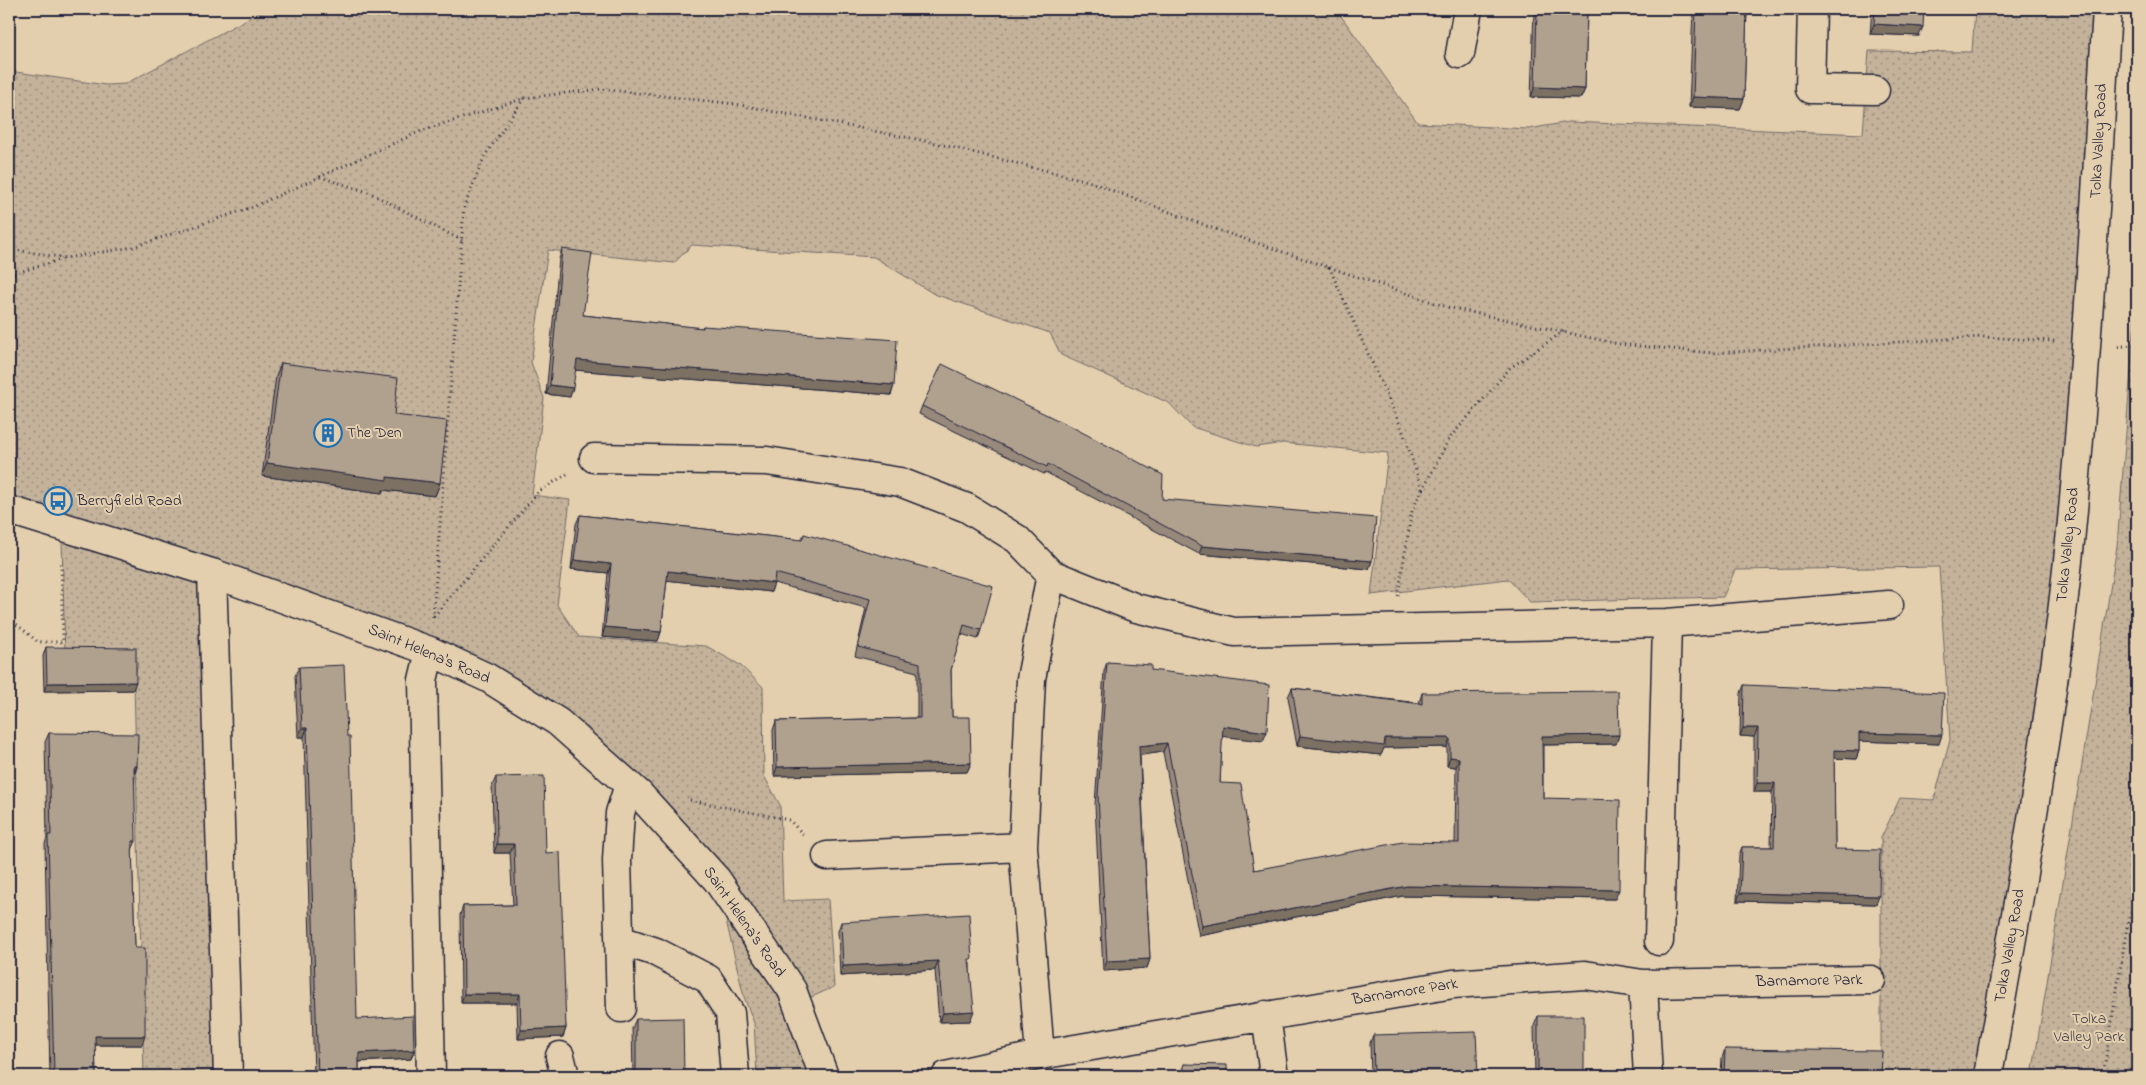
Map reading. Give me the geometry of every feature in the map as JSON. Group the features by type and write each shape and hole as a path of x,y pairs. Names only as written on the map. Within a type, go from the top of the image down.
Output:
{"street":[{"path":"1460,54 1468,9"},
{"path":"1812,9 1810,89 1875,90"},
{"name":"Tolka Valley Road","path":"1988,1076 2019,896 2055,664 2073,511 2107,9"},
{"path":"594,458 767,461 900,482 967,508 1017,539 1051,574 1136,608 1234,632 1394,627 1667,623 1889,606"},
{"name":"Saint Helena's Road","path":"9,510 212,573 430,651 488,678 558,722 634,789 717,880 792,990 824,1076"},
{"path":"212,573 228,1076"},
{"path":"1040,1056 1023,847 1032,679 1051,574"},
{"path":"1659,941 1667,623"},
{"path":"430,651 423,680 431,1076"},
{"path":"621,1008 617,860 620,813 634,789"},
{"path":"827,856 1023,847"},
{"path":"620,940 656,952 708,979 730,1012 735,1076"},
{"name":"Barnamore Park","path":"946,1076 1040,1056 1266,1015 1453,984 1585,975 1643,984 1871,980"},
{"path":"1643,984 1648,1076"},
{"path":"1266,1015 1274,1076"}],"path":[{"path":"9,275 66,258 133,247 253,208 422,131 525,98 601,89 735,104 931,142 1088,181 1212,228 1447,307 1564,330 1619,344 1713,353 1983,337 2085,343"},
{"path":"430,651 463,241 464,208 484,157 525,98"},
{"path":"319,177 368,192 463,241"},
{"path":"9,249 66,258"},
{"path":"1329,267 1402,429 1422,490"},
{"path":"1394,627 1412,510 1449,439 1510,368 1564,330"},
{"path":"434,616 538,492 594,458"},
{"path":"9,618 38,642 63,642 60,526"},
{"path":"634,789 789,820 827,856"},
{"path":"2103,1076 2127,927 2137,892"}],"green space":[{"path":"266,9 1336,9 1418,123 1528,129 1569,122 1863,134 1869,51 1972,52 1975,9 2107,9 2072,511 1987,1076 1881,1076 1881,838 1900,798 1934,800 1950,740 1939,567 1735,570 1723,597 1530,602 1508,579 1371,595 1388,453 1283,443 1256,447 1192,427 1169,403 1061,355 1050,333 934,294 874,257 692,245 674,263 548,250 531,362 544,398 532,495 570,500 557,605 579,637 706,646 740,665 763,687 764,776 780,805 783,901 828,899 834,987 798,1003 717,880 489,677 9,509 9,71 106,85 125,84"},
{"name":"Tolka Valley Park","path":"2137,293 2137,1076 2032,1076 2117,546"},
{"path":"62,540 210,586 222,1076 144,1076 134,683 138,661 65,658"},
{"path":"717,882 791,990 823,1076 757,1076 754,1023 744,997"}],"building":[{"path":"1537,9 1587,9 1585,89 1535,87"},
{"path":"1696,9 1747,9 1744,99 1693,97"},
{"path":"1875,9 1924,9 1923,27 1874,24"},
{"path":"562,249 592,253 583,315 703,328 703,326 897,340 894,385 577,360 573,388 550,385"},
{"name":"The Den","path":"281,363 398,378 394,415 447,421 440,483 387,477 387,480 267,463"},
{"path":"942,364 1074,428 1163,475 1162,499 1376,518 1372,561 1202,546 1048,464 1047,467 922,406"},
{"path":"580,515 802,540 804,534 993,586 981,630 964,625 951,670 952,717 970,717 971,763 777,767 776,721 920,718 920,663 858,647 870,599 775,573 774,583 668,571 661,632 605,627 611,564 574,560"},
{"path":"46,647 136,648 136,682 47,683"},
{"path":"1107,662 1151,665 1151,670 1269,685 1267,732 1223,726 1220,783 1241,784 1254,870 1403,842 1459,843 1459,758 1450,757 1450,738 1385,738 1384,746 1300,736 1292,688 1422,704 1422,693 1618,691 1619,735 1542,736 1543,798 1620,800 1619,890 1407,886 1202,926 1167,743 1139,746 1150,959 1107,961 1098,796"},
{"path":"344,665 347,736 350,736 357,1019 413,1016 414,1050 359,1053 359,1076 318,1076 307,728 302,728 299,667"},
{"path":"1744,685 1944,693 1942,735 1859,733 1859,751 1834,750 1835,849 1880,850 1879,896 1740,893 1742,847 1774,847 1775,783 1757,783 1758,728 1743,728"},
{"path":"49,733 138,734 137,766 134,766 136,841 132,841 135,948 145,948 145,1036 95,1036 96,1076 54,1076 48,835 51,835"},
{"path":"544,776 546,853 560,852 566,1028 521,1030 520,994 464,994 463,906 516,905 514,844 497,844 496,777"},
{"path":"969,914 972,959 969,959 974,1011 943,1013 938,961 843,966 841,922"},
{"path":"1538,1016 1584,1016 1584,1076 1538,1076"},
{"path":"683,1018 684,1076 636,1076 636,1019"},
{"path":"1476,1032 1478,1076 1374,1076 1373,1035"},
{"path":"1725,1049 1882,1051 1881,1076 1724,1076"},
{"path":"1184,1064 1227,1065 1227,1076 1184,1076"}],"place":[{"name":"The Den","path":"328,433"},
{"name":"Berryfield Road","path":"58,501"}]}
